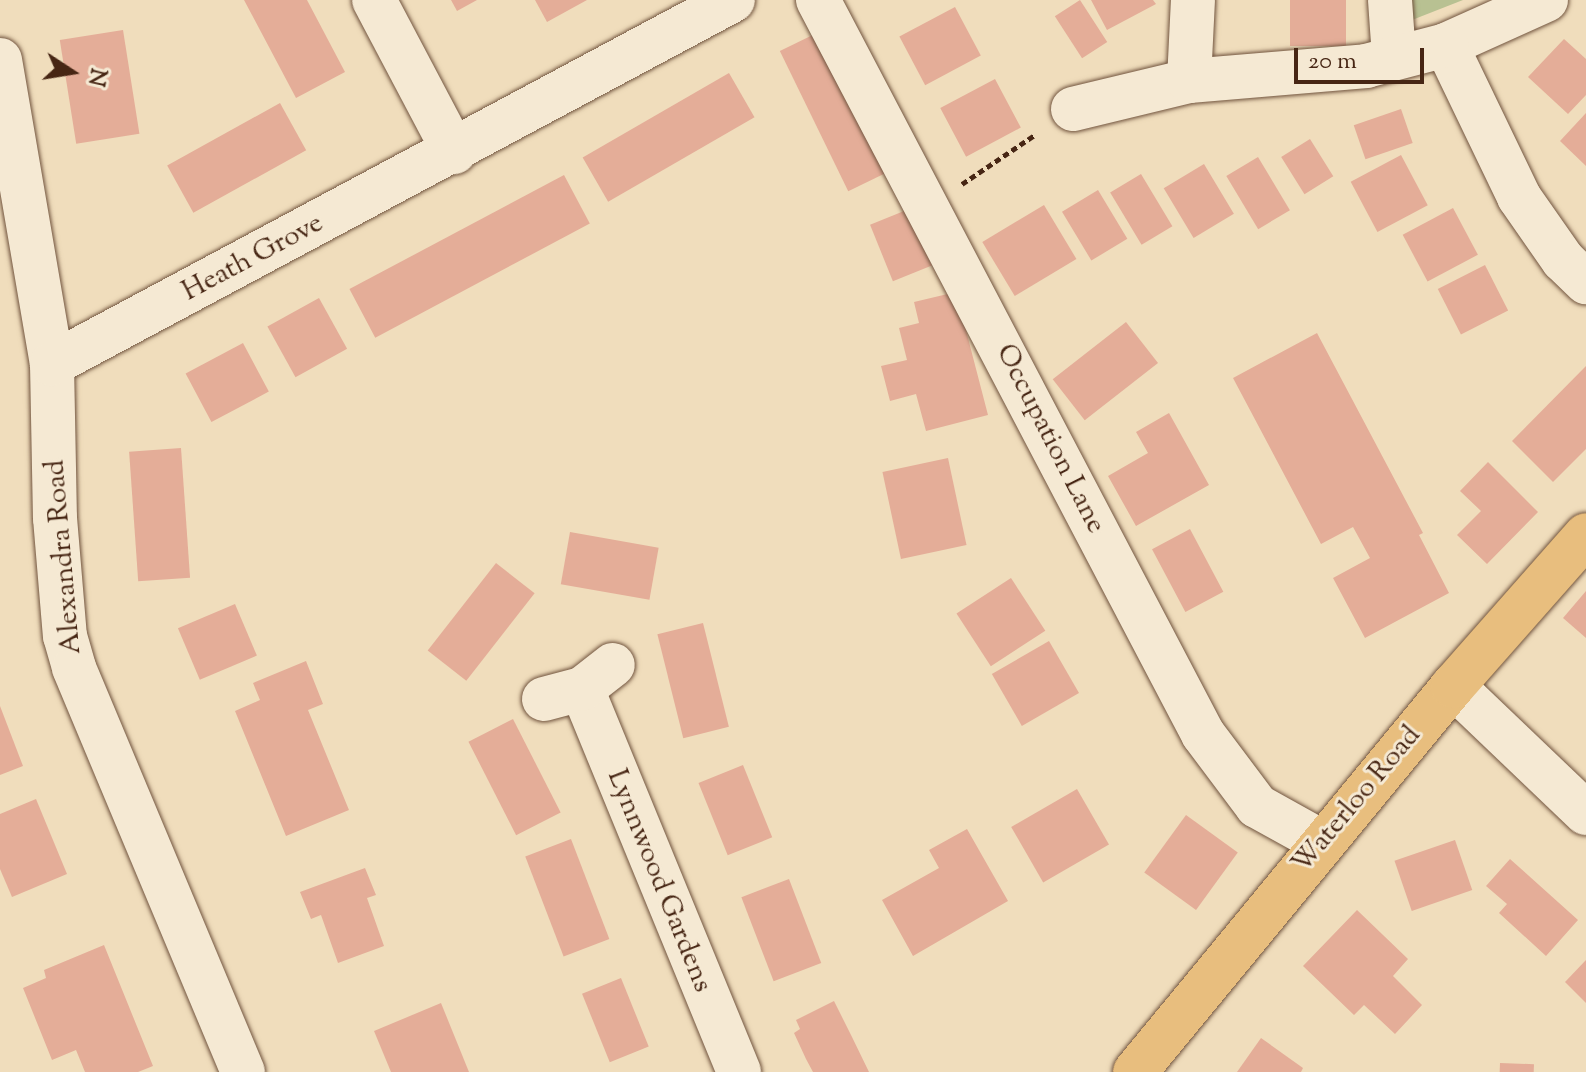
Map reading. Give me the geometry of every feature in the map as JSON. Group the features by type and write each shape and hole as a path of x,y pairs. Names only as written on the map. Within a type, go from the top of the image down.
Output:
{"main road":[{"name":"Waterloo Road","path":"1135,1072 1453,686 1586,535"}],"street":[{"path":"374,0 454,152"},
{"name":"Heath Grove","path":"52,364 454,152 733,0"},
{"name":"Occupation Lane","path":"818,0 1203,734 1257,806 1322,842"},
{"path":"1189,81 1193,0"},
{"path":"1390,0 1394,57"},
{"path":"1073,109 1189,81 1366,66 1446,45 1546,0"},
{"path":"1446,45 1519,197 1563,260 1586,282"},
{"name":"Alexandra Road","path":"0,60 52,364 55,518 65,636 243,1072"},
{"name":"Lynnwood Gardens","path":"580,684 739,1072"},
{"path":"1453,686 1584,806"}],"path":[{"path":"929,207 1073,109"}],"green space":[{"path":"1411,0 1463,0 1412,20"}],"building":[{"path":"244,0 307,0 345,72 296,98"},
{"path":"451,0 477,0 457,11"},
{"path":"535,0 587,0 547,22"},
{"path":"1080,0 1107,42 1082,58 1055,16"},
{"path":"1091,0 1153,0 1156,4 1107,30"},
{"path":"1290,0 1346,0 1346,46 1290,46"},
{"path":"955,7 981,56 925,85 899,37"},
{"path":"123,30 139,134 76,144 60,40"},
{"path":"823,30 891,170 848,191 780,51"},
{"path":"1564,39 1586,59 1586,95 1568,114 1528,77"},
{"path":"729,73 754,117 608,202 583,158"},
{"path":"995,79 1021,128 966,157 940,108"},
{"path":"280,103 306,150 193,213 167,166"},
{"path":"1401,109 1413,143 1365,159 1354,125"},
{"path":"1586,113 1586,166 1560,141"},
{"path":"1310,139 1333,176 1304,194 1281,157"},
{"path":"1401,155 1428,205 1377,232 1351,182"},
{"path":"1258,157 1290,210 1258,229 1226,176"},
{"path":"1204,164 1234,214 1194,238 1164,188"},
{"path":"1141,174 1172,226 1142,245 1110,193"},
{"path":"564,175 590,224 375,338 349,289"},
{"path":"1098,190 1127,239 1091,260 1062,212"},
{"path":"1044,205 1076,259 1015,296 982,242"},
{"path":"1453,208 1478,255 1428,282 1403,235"},
{"path":"909,209 932,266 893,281 870,225"},
{"path":"1485,265 1508,310 1461,335 1438,289"},
{"path":"956,292 988,415 926,431 916,394 890,401 881,366 907,360 899,328 919,323 914,302"},
{"path":"319,298 347,349 296,377 267,327"},
{"path":"1126,322 1158,363 1085,420 1053,379"},
{"path":"1317,333 1423,533 1419,535 1449,593 1365,638 1333,578 1370,558 1353,527 1321,544 1233,378"},
{"path":"243,343 269,392 211,422 186,374"},
{"path":"1586,366 1586,449 1553,482 1512,441"},
{"path":"1169,413 1209,485 1136,526 1108,476 1148,453 1136,432"},
{"path":"181,448 190,578 138,581 129,452"},
{"path":"948,458 967,545 901,559 882,472"},
{"path":"1488,462 1538,512 1487,564 1457,535 1481,511 1460,491"},
{"path":"1190,529 1223,592 1185,612 1152,549"},
{"path":"570,532 659,548 649,600 561,584"},
{"path":"496,563 535,593 466,681 428,650"},
{"path":"1011,578 1045,631 991,666 956,613"},
{"path":"1586,591 1586,638 1563,618"},
{"path":"235,604 257,656 200,680 178,628"},
{"path":"703,623 729,727 683,738 657,634"},
{"path":"1049,641 1079,693 1022,726 992,674"},
{"path":"306,661 323,704 308,710 349,810 286,836 235,711 260,700 253,683"},
{"path":"0,706 23,766 0,775"},
{"path":"513,719 561,813 516,835 468,742"},
{"path":"743,765 772,837 728,855 698,783"},
{"path":"1077,789 1109,844 1043,882 1011,827"},
{"path":"36,799 67,874 12,897 0,869 0,814"},
{"path":"1186,815 1238,853 1196,910 1144,872"},
{"path":"967,829 1008,901 913,956 882,900 939,868 929,850"},
{"path":"571,839 609,939 564,956 525,857"},
{"path":"1455,840 1472,890 1412,911 1394,861"},
{"path":"1510,859 1578,920 1546,956 1499,913 1507,904 1486,886"},
{"path":"365,868 376,895 367,898 384,946 338,963 321,915 311,919 300,892"},
{"path":"789,879 821,963 774,981 741,897"},
{"path":"1357,910 1408,959 1393,976 1422,1005 1395,1034 1364,1005 1354,1015 1303,966"},
{"path":"104,945 153,1066 138,1072 85,1072 76,1050 52,1060 23,988 46,978 44,970"},
{"path":"1586,960 1586,1003 1565,982"},
{"path":"621,978 649,1047 610,1062 582,994"},
{"path":"834,1001 869,1072 813,1072 806,1059 794,1033 800,1029 796,1020"},
{"path":"441,1003 469,1072 391,1072 374,1031"},
{"path":"1261,1038 1303,1068 1301,1072 1237,1072"},
{"path":"1500,1063 1534,1064 1534,1072 1500,1072"}]}
